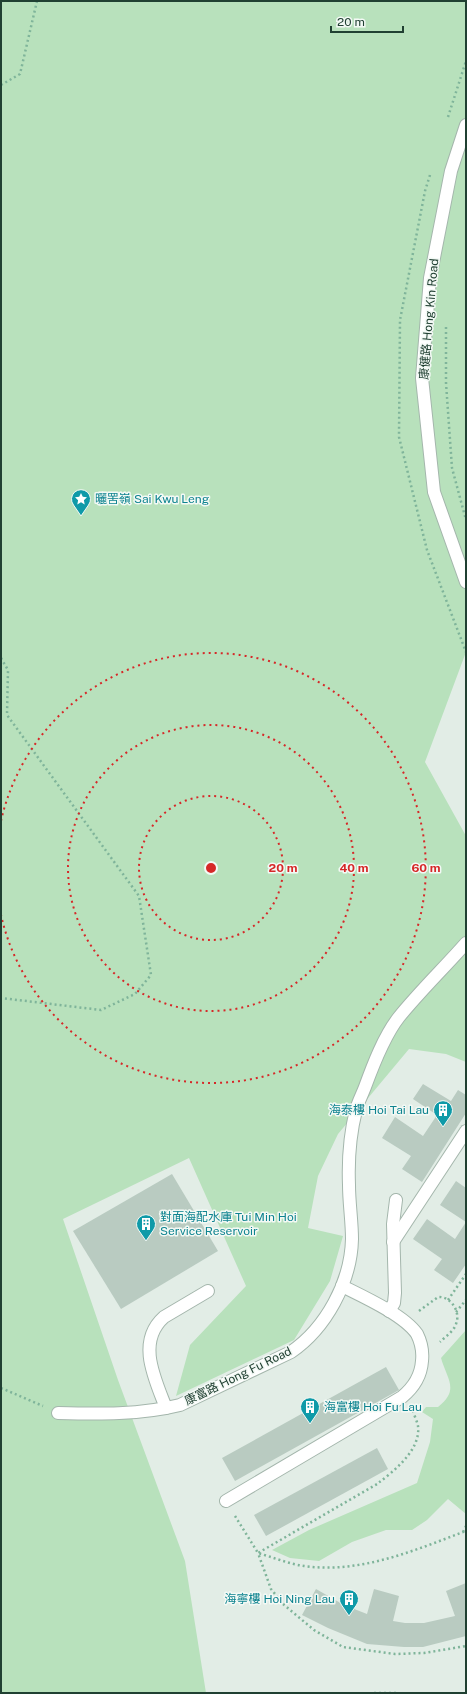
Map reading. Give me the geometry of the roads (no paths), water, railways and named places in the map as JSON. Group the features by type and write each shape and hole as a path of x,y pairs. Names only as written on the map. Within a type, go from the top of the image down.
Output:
{"street":[{"name":"康健路 Hong Kin Road","path":"466,125 451,171 430,278 422,378 434,492 466,582"},
{"name":"康富路 Hong Fu Road","path":"58,1413 110,1414 180,1405 291,1352 303,1344 314,1333 328,1312 342,1286 349,1262 352,1239 349,1175 350,1143 356,1109 376,1058 399,1018 466,943"},
{"path":"393,1242 466,1131"},
{"path":"389,1311 394,1303 395,1293 393,1242 396,1200"},
{"path":"226,1501 402,1397 419,1377 422,1367 422,1353 420,1341 413,1330 389,1311 342,1286"},
{"path":"166,1408 150,1362 148,1350 151,1334 158,1321 208,1291"}],"place":[{"name":"曬罟嶺 Sai Kwu Leng","path":"81,516"},
{"name":"海泰樓 Hoi Tai Lau","path":"443,1127"},
{"name":"對面海配水庫 Tui Min Hoi Service Reservoir","path":"146,1241"},
{"name":"海富樓 Hoi Fu Lau","path":"310,1424"},
{"name":"海寧樓 Hoi Ning Lau","path":"349,1616"}]}
